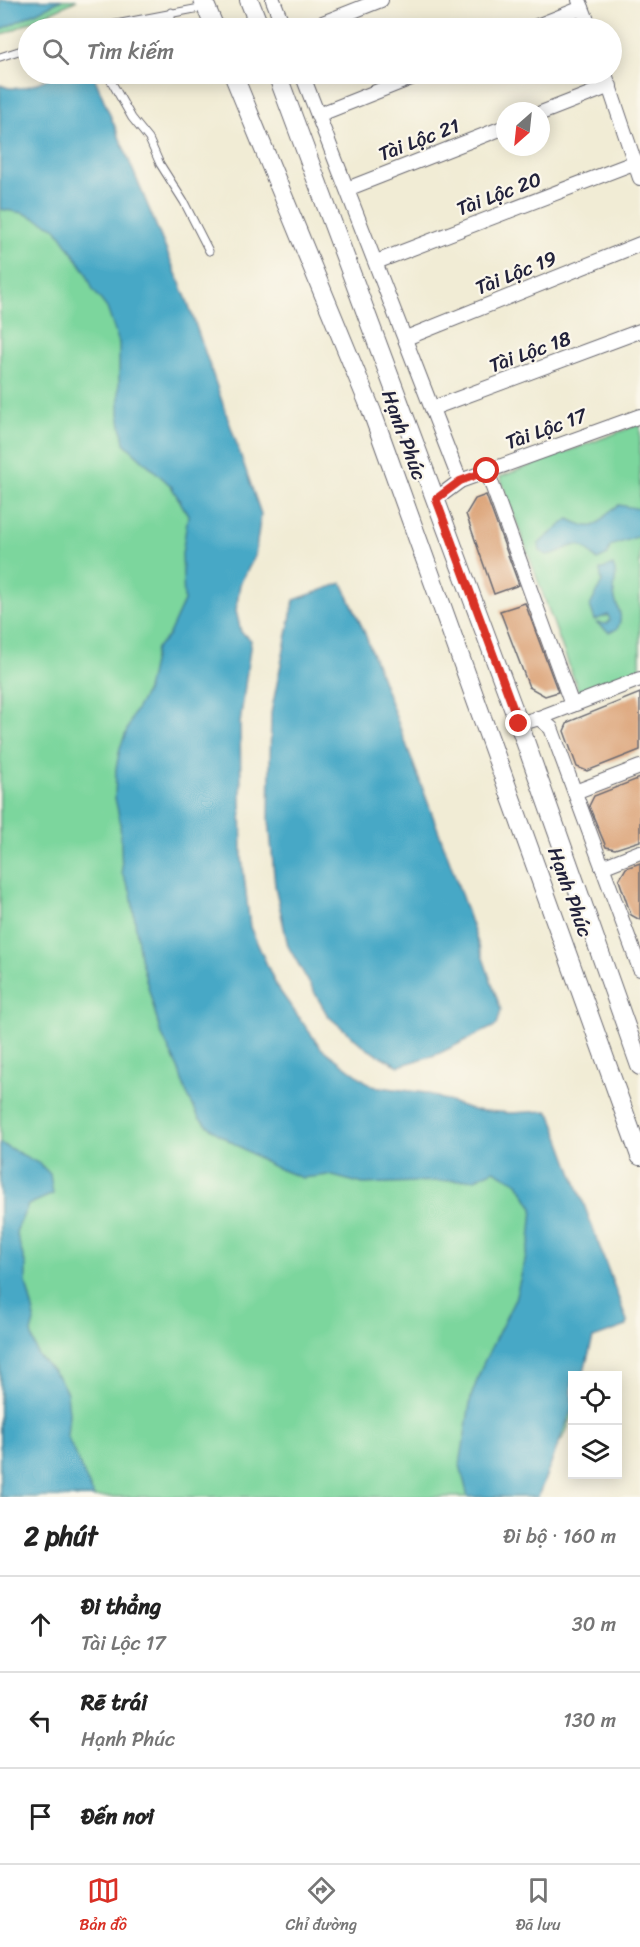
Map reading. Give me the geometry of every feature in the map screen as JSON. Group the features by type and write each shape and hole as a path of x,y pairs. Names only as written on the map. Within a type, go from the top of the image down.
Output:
{"street":[{"path":"249,0 256,18"},
{"path":"273,0 280,18"},
{"path":"335,18 381,0"},
{"path":"205,4 211,18"},
{"path":"552,18 581,4"},
{"name":"Hạnh Phúc","path":"237,84 372,412 640,1156"},
{"name":"Hạnh Phúc","path":"281,84 632,1024 640,1066"},
{"path":"306,84 460,481"},
{"path":"318,115 396,84"},
{"path":"550,109 600,84"},
{"path":"609,84 640,178"},
{"name":"Tài Lộc 21","path":"347,189 496,131"},
{"name":"Tài Lộc 20","path":"376,262 636,162"},
{"name":"Tài Lộc 19","path":"406,338 640,244"},
{"name":"Tài Lộc 18","path":"433,408 640,331"},
{"name":"Tài Lộc 17","path":"436,499 460,481 640,416"},
{"path":"487,471 572,705"},
{"path":"411,518 436,499"},
{"path":"519,724 640,679"},
{"path":"539,718 551,728 602,867 635,941 640,969"},
{"path":"575,792 640,767"},
{"path":"602,867 640,852"},
{"path":"598,1038 632,1024"}],"lane":[{"path":"145,18 205,4"},
{"path":"171,12 171,18"},
{"path":"0,57 18,51"},
{"path":"112,84 132,118 149,138 160,164 184,202 209,251"}],"green space":[{"path":"0,0 77,0 38,18 18,18 18,28 0,36"},
{"path":"0,94 199,486 198,641 264,1054 539,1174 583,1352 584,1371 568,1371 568,1427 544,1465 532,1497 0,1497"},
{"path":"640,424 640,670 579,693 500,477"}],"water":[{"path":"0,0 62,0 25,18 18,18 18,21 0,30"},
{"path":"34,84 97,84 187,300 261,514 255,556 240,584 236,611 241,632 251,640 240,724 242,858 250,927 277,987 321,1048 372,1086 426,1093 473,1110 511,1113 547,1111 551,1115 627,1326 593,1338 584,1371 568,1371 568,1419 538,1497 468,1497 460,1465 471,1397 483,1364 515,1299 530,1241 533,1208 518,1183 494,1170 475,1179 363,1184 329,1175 302,1178 272,1166 218,1134 199,1118 160,1031 140,957 131,893 122,873 120,821 115,798 116,769 120,748 133,715 147,690 156,648 168,636 184,601 182,554 188,515 171,486 124,443 119,414 119,343 107,308 93,290 86,272 55,227 23,213 0,209 0,85 15,88"},
{"path":"619,505 640,509 640,536 610,546 608,555 597,560 589,551 577,545 546,555 540,551 539,544 569,519 593,526"},
{"path":"613,565 616,577 614,597 620,619 617,629 609,632 597,623 607,624 610,620 608,615 595,620 590,606 602,582 600,570"},
{"path":"342,583 364,631 450,862 501,1010 497,1025 438,1054 399,1066 367,1049 328,1016 288,946 275,886 269,820 271,713 294,600"},
{"path":"0,1143 40,1164 50,1174 53,1194 28,1205 16,1232 26,1266 26,1283 35,1318 31,1333 37,1354 59,1378 67,1393 69,1413 67,1436 94,1497 0,1497"}],"building":[{"path":"486,495 519,585 494,594 466,514 475,499"},
{"path":"525,603 558,692 545,696 529,687 500,611"},
{"path":"640,693 640,750 587,771 577,767 564,731 568,722"},
{"path":"640,778 640,841 615,849 606,847 589,806 594,796"},
{"path":"640,863 640,920 631,915 619,880 626,868"}],"route":[{"path":"487,471 460,481 436,499 519,724"}]}
